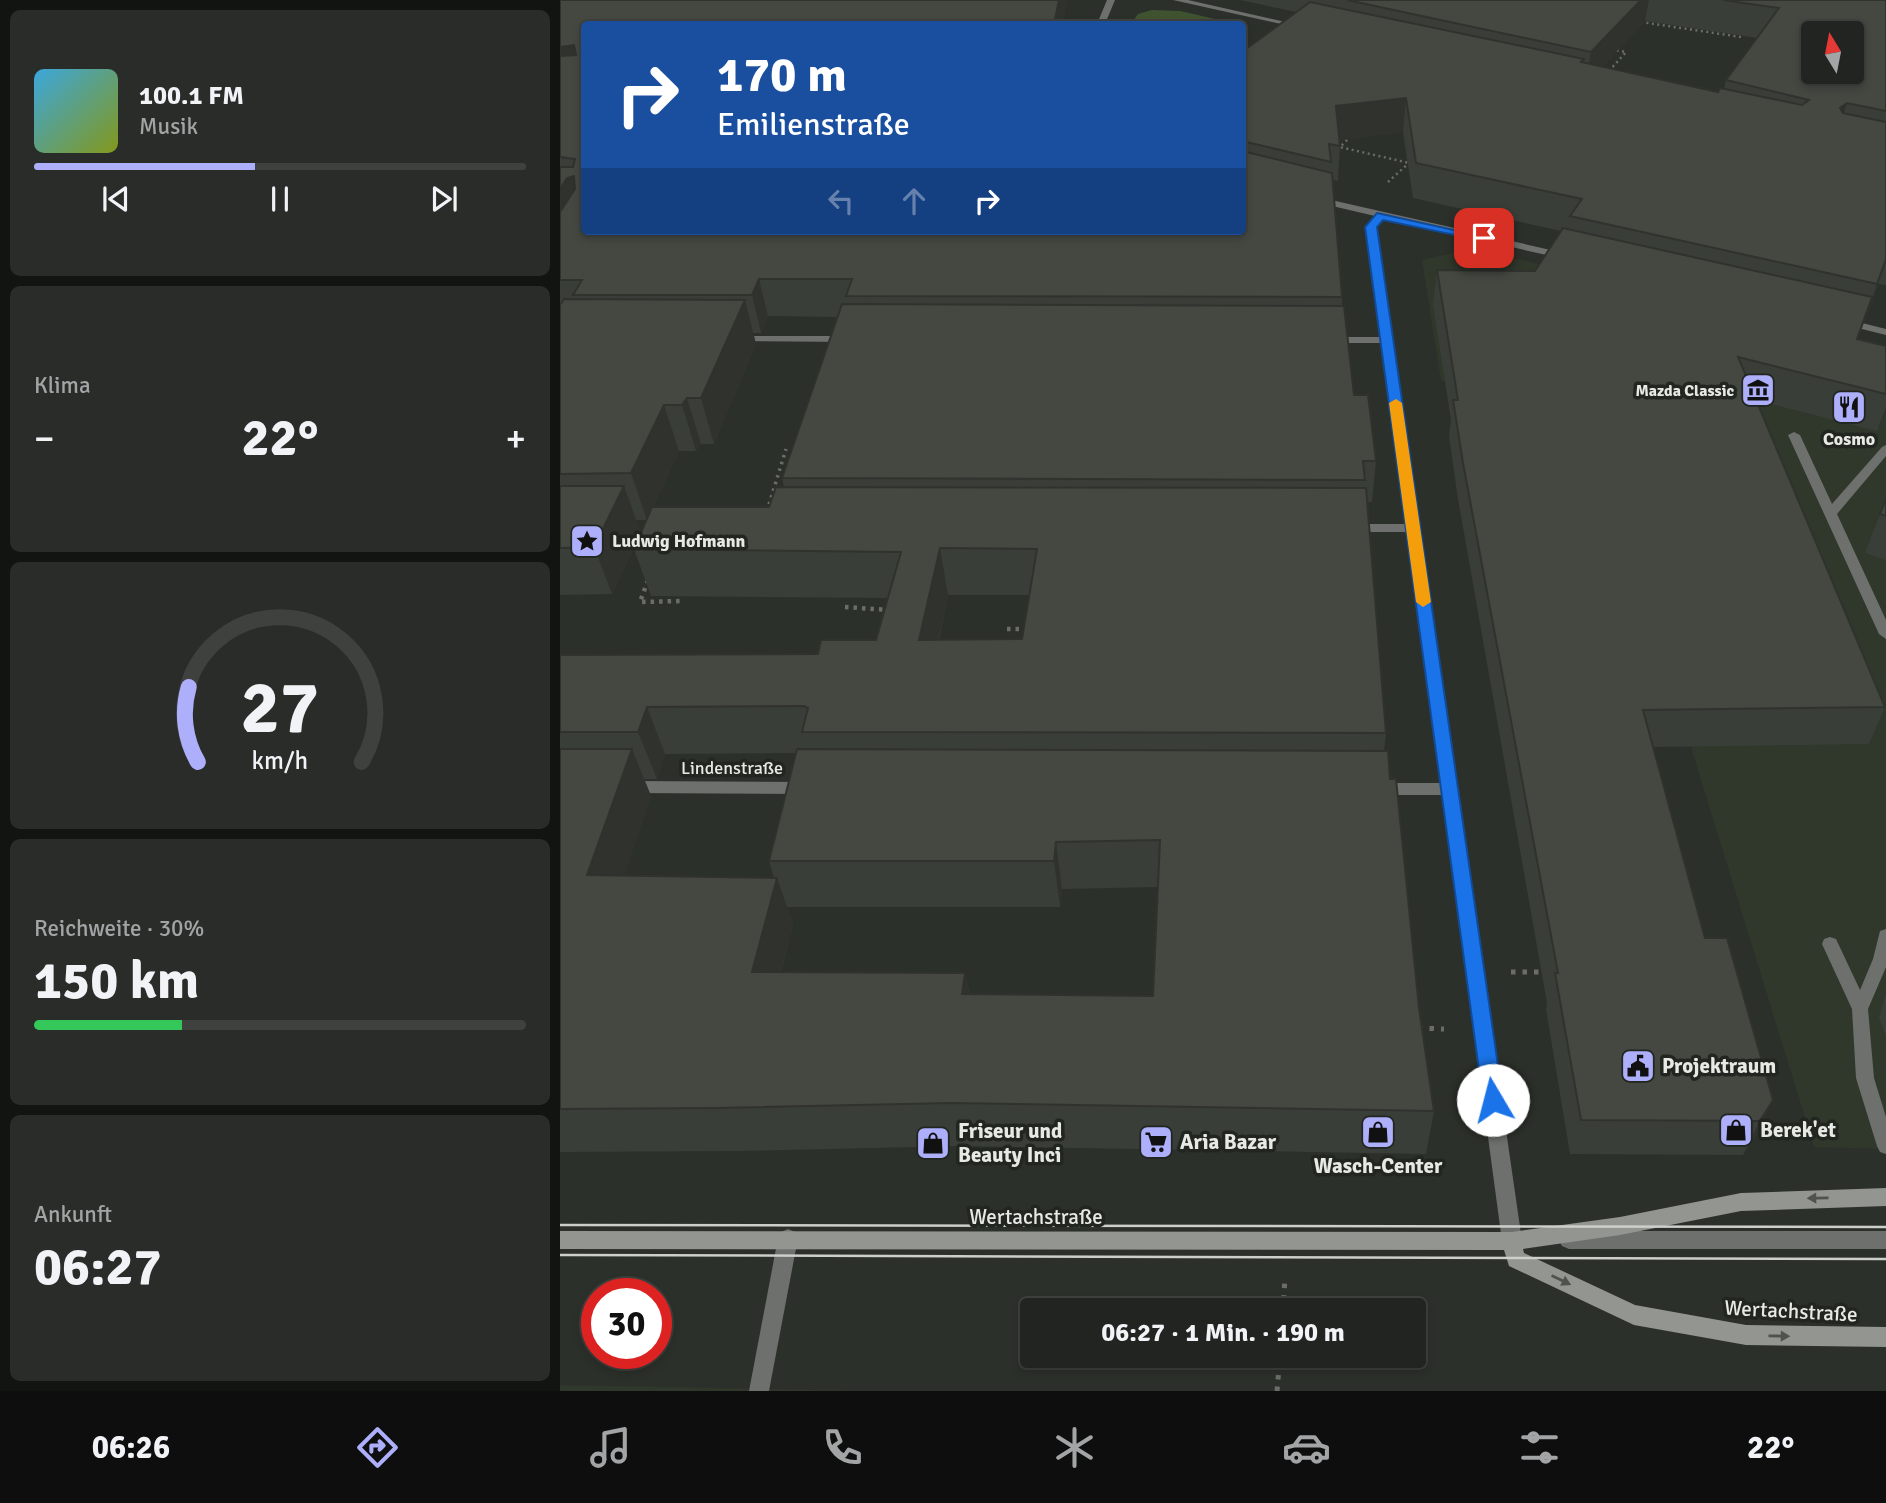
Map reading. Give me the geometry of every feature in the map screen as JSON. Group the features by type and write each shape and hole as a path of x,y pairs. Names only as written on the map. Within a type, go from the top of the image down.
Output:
{"street":[{"path":"1102,21 1111,0"},
{"path":"1177,0 1310,28"},
{"path":"1275,30 1285,23"},
{"path":"1308,197 1380,216 1577,259"},
{"path":"1380,216 1371,227 1512,1241 1745,1237 1886,1240"},
{"path":"1831,319 1886,332"},
{"path":"730,339 867,339"},
{"path":"1323,340 1387,340"},
{"path":"1794,435 1886,634"},
{"path":"1830,514 1886,449"},
{"path":"1341,528 1413,528"},
{"name":"Lindenstraße","path":"615,787 817,788"},
{"path":"1357,789 1450,789"},
{"path":"1860,1009 1881,959 1886,936"},
{"path":"1830,944 1860,1009 1865,1078 1886,1146"},
{"name":"Wertachstraße","path":"560,1240 788,1238 1512,1241 1620,1226 1741,1202 1886,1197"},
{"path":"759,1391 788,1238"},
{"name":"Wertachstraße","path":"1512,1241 1516,1259 1634,1315 1746,1335 1886,1338"}],"path":[{"path":"1634,21 1741,37 1746,25"},
{"path":"1601,80 1626,52 1614,49"},
{"path":"1358,130 1340,147 1410,162 1360,211"},
{"path":"766,514 786,449"},
{"path":"650,577 640,601 682,601"},
{"path":"845,607 899,610"},
{"path":"1007,629 1032,629"},
{"path":"1475,973 1558,972"},
{"path":"1411,1028 1483,1029"},
{"path":"1277,1391 1279,1368"}],"shaded area":[{"path":"1474,248 1886,351 1886,1149 1814,1147 1578,380 1441,381 1422,260"},
{"path":"560,1385 864,1391 560,1391"}],"green space":[{"path":"1152,10 1180,11 1224,21 1133,21 1138,14"}],"building":[{"path":"560,0 1059,0 1055,21 581,21 581,235 1246,235 1246,152 1332,173 1342,297 846,296 852,279 759,279 752,295 573,295 582,280 560,280 560,212 575,189 574,176 567,178 560,189 560,167 573,167 575,159 560,157 560,56 576,55 574,45 560,47"},
{"path":"1347,0 1641,0 1591,52"},
{"path":"1723,0 1886,0 1886,111 1847,103 1840,108 1843,113 1886,122 1886,259 1877,284 1570,216 1582,199 1416,163 1406,98 1336,106 1340,146 1329,144 1331,162 1246,142 1246,49 1310,2 1584,59 1581,62 1718,92 1720,88 1802,105 1809,100 1726,80 1779,8"},
{"path":"1563,228 1872,297 1857,339 1886,346 1886,394 1738,357 1885,707 1643,710 1705,938 1727,938 1773,1100 1760,1121 1581,1120 1555,973 1558,973 1463,463 1453,400 1458,400 1437,270 1535,271"},
{"path":"564,299 745,300 701,398 687,398 682,405 664,405 631,473 560,474 560,305"},
{"path":"842,304 1344,306 1354,395 1368,395 1376,461 1363,461 1365,480 782,478"},
{"path":"560,486 624,486 594,547 560,548"},
{"path":"776,487 1366,488 1386,733 802,732 808,708 804,706 647,707 638,732 560,732 560,655 818,654 821,640 876,640 901,552 634,549 652,507 769,507","holes":["940,548 1037,549 1022,639 919,640"]},
{"path":"1886,499 1886,516 1880,514"},
{"path":"560,749 632,749 587,875 777,878 752,972 965,973 962,994 1153,996 1160,840 1056,842 1054,861 769,861 797,749 1388,751 1390,779 1396,779 1419,1008 1434,1111 951,1103 560,1109"}],"tram line":[{"path":"560,1225 1886,1227"},
{"path":"560,1255 1886,1259"}],"slow traffic":[{"path":"1396,403 1423,602"}],"place":[{"name":"Mazda Classic","path":"1758,390"},
{"name":"Cosmo","path":"1849,407"},
{"name":"Ludwig Hofmann","path":"587,541"},
{"name":"Projektraum","path":"1638,1066"},
{"name":"Berek'et","path":"1736,1130"},
{"name":"Wasch-Center","path":"1378,1132"},
{"name":"Aria Bazar","path":"1156,1142"},
{"name":"Friseur und Beauty Inci","path":"933,1143"}],"route":[{"path":"1484,238 1380,216 1371,227 1493,1100"}]}
